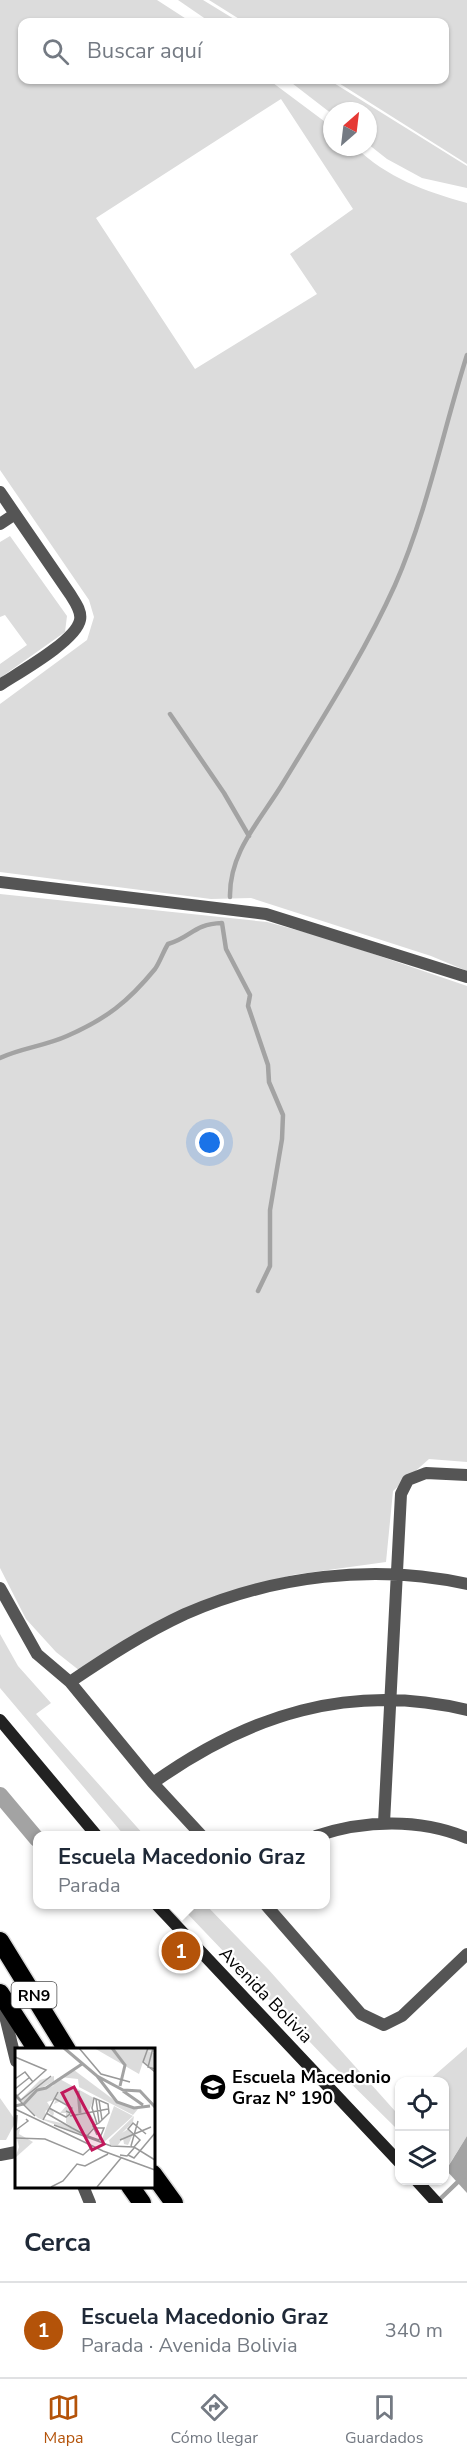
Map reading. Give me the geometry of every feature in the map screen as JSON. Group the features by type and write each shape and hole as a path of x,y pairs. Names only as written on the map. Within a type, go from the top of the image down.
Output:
{"highway":[{"name":"RN9","path":"0,1941 66,2048"},
{"name":"RN9","path":"0,1995 36,2048"},
{"path":"154,2175 174,2203"},
{"path":"131,2188 142,2203"}],"street":[{"path":"0,492 79,608 81,619 73,634 0,686"},
{"path":"0,524 15,514"},
{"path":"0,882 266,914 467,977"},
{"path":"384,1823 395,1575 401,1494 408,1480 426,1473 467,1475"},
{"path":"70,1682 148,1633 185,1614 228,1598 274,1585 319,1577 395,1575 467,1584"},
{"path":"0,1588 37,1654 70,1682 153,1783 197,1831"},
{"path":"153,1783 203,1749 264,1721 310,1708 351,1701 390,1700 430,1703 467,1710"},
{"path":"0,1720 93,1831"},
{"path":"330,1832 349,1827 384,1823 420,1826 467,1838"},
{"name":"Avenida Bolivia","path":"160,1909 395,2159"},
{"path":"269,1909 361,2014 375,2023 384,2025 402,2016 467,1954"},
{"path":"0,1995 15,2057"},
{"path":"0,2155 15,2152"},
{"path":"421,2185 437,2203"},
{"path":"83,2188 90,2203"}],"shaded area":[{"path":"0,0 157,0 185,18 18,18 18,84 274,84 323,120 323,156 366,156 407,182 467,203 467,971 431,956 251,898 211,899 0,872 0,704 87,640 94,617 89,600 0,470","holes":["281,99 353,209 290,254 317,294 195,369 96,218"]},
{"path":"178,0 203,0 232,18 204,18"},
{"path":"209,0 467,0 467,164 377,107 377,102 369,102 340,84 449,84 449,18 238,18"},
{"path":"293,84 335,84 364,102 323,102 323,107"},
{"path":"377,110 467,166 467,188 422,178 377,151"},
{"path":"10,536 67,616 65,632 0,678 0,664 27,645 5,615 0,617 0,542"},
{"path":"0,894 267,922 330,939 467,986 467,1462 429,1459 393,1491 386,1562 292,1575 236,1592 80,1671 56,1652 26,1619 0,1568"},
{"path":"0,1634 18,1666 51,1703 36,1714 140,1831 121,1831 0,1688"},
{"path":"210,1909 268,1969 395,2111 395,2127 329,2062 184,1910"},
{"path":"467,2047 467,2136 449,2165 449,2077 433,2077"},
{"path":"0,2098 15,2123 6,2140 0,2140"},
{"path":"467,2136 467,2193 449,2173 449,2165"}],"waterway":[{"path":"230,897 231,881 240,851 342,686 395,585 426,500 467,355"},
{"path":"170,714 224,793 249,836"},
{"path":"0,1058 59,1039 105,1016 126,1000 155,969 168,944 198,928 222,923 226,949 250,995 248,1006 268,1065 269,1082 283,1115 282,1139 270,1210 270,1266 258,1291"},
{"path":"0,1795 33,1834"},
{"path":"438,2201 467,2173"}],"place":[{"name":"Escuela Macedonio Graz","path":"181,1951"},
{"name":"Escuela Macedonio Graz N° 190","path":"213,2087"}]}
